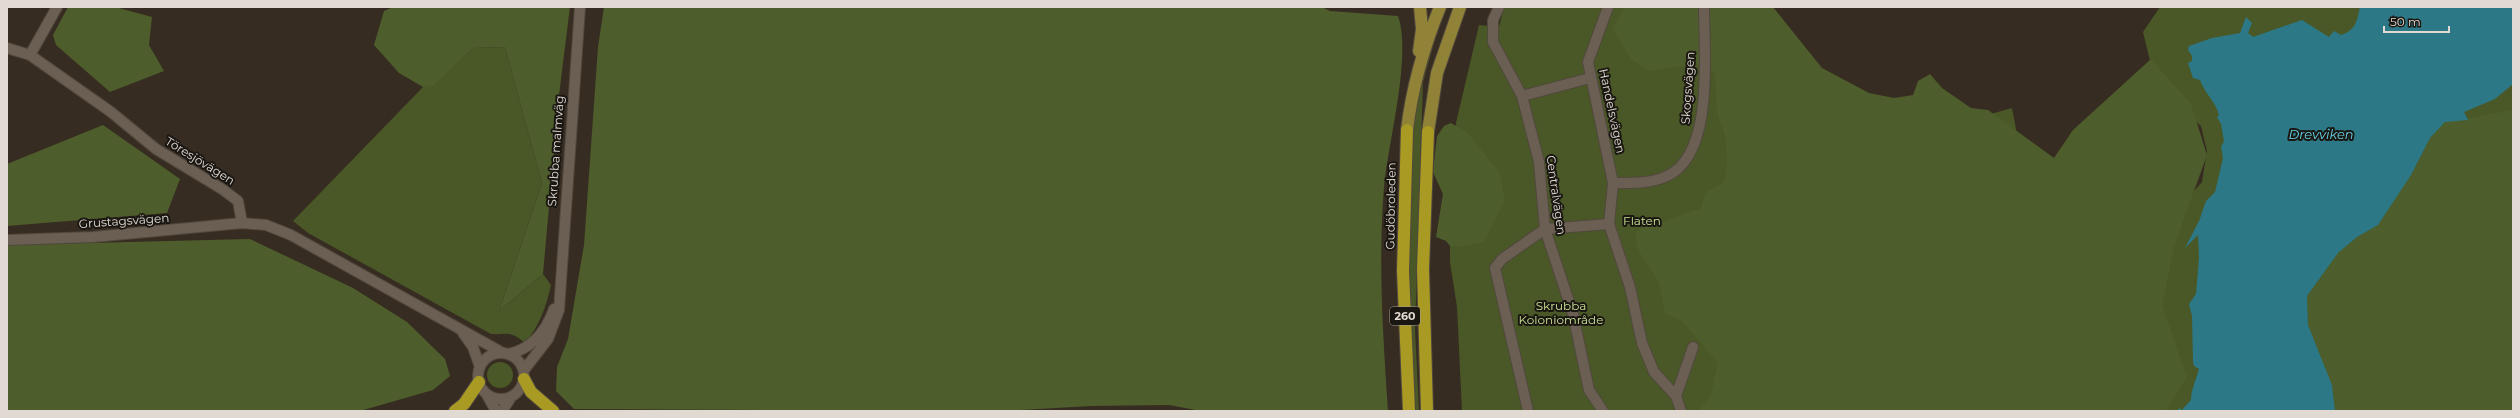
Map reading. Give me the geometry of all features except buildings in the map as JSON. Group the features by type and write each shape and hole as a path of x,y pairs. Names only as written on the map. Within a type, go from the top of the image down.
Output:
{"highway":[{"name":"Gudöbroleden","path":"1407,130 1403,271 1409,411"},
{"name":"260","path":"1427,411 1423,269 1428,132"},
{"path":"524,374 531,392 553,411"},
{"path":"455,411 464,404 479,382"}],"main road":[{"path":"1413,92 1422,29 1419,7 1438,11 1443,29 1437,73"},
{"name":"260","path":"1428,132 1437,73 1460,7"},
{"name":"Gudöbroleden","path":"1407,130 1413,92 1438,11"}],"street":[{"path":"30,55 57,7"},
{"name":"Skrubba malmväg","path":"524,374 548,338 556,323 559,310 580,7"},
{"name":"Centralvägen","path":"1499,7 1493,20 1493,42 1522,96 1539,162 1545,228 1573,314 1589,390 1604,411"},
{"name":"Handelsvägen","path":"1608,7 1588,62 1590,78 1613,182 1609,224 1630,287 1642,343 1654,372 1676,396"},
{"name":"Skogsvägen","path":"1613,182 1646,183 1668,176 1685,163 1693,148 1699,127 1703,94 1704,7"},
{"name":"Töresjövägen","path":"7,48 30,55 111,112 164,155 222,188 238,201 242,223"},
{"path":"1522,96 1590,78"},
{"path":"242,223 266,225 291,235 460,330 516,358 524,374 522,385 512,396 502,411"},
{"name":"Grustagsvägen","path":"7,240 93,237 242,223"},
{"path":"1528,411 1495,268 1502,259 1545,228 1609,224"},
{"name":"Skrubba malmväg","path":"506,353 524,349 542,334 559,297"},
{"path":"460,330 473,347 480,367 479,382 496,411"},
{"path":"1681,411 1676,396 1693,347"},
{"path":"480,367 485,359 494,354 506,353"},
{"path":"487,395 503,399 512,396"}],"green space":[{"path":"68,7 115,7 152,17 149,45 164,71 110,92 56,45 53,35"},
{"path":"393,7 570,7 559,95 543,274 499,311 542,183 505,47 473,48 434,85 423,87 399,73 374,45 384,11"},
{"path":"604,7 1322,7 1330,11 1398,16 1402,33 1401,76 1386,169 1381,243 1383,327 1388,411 1201,411 1169,405 1091,406 1001,411 574,409 556,391 557,367 568,339 584,245 598,47"},
{"name":"Flaten","path":"1504,7 1707,7 1813,82 1948,126 2012,108 2031,208 2187,199 2202,182 2207,151 2201,126 2181,110 2150,61 2143,32 2160,7 2513,7 2513,411 1462,411 1457,307 1450,262 1456,123 1479,25 1499,27"},
{"path":"1624,7 1773,7 1822,68 1869,93 1894,98 1913,95 1918,81 1930,74 1942,88 1971,108 1988,110 2054,158 2073,130 2151,59 2191,104 2207,155 2175,244 2162,305 2187,377 2166,411 1697,411 1710,398 1718,363 1681,320 1664,313 1659,284 1654,273 1640,253 1636,232 1646,227 1701,209 1705,193 1724,182 1727,162 1727,148 1725,135 1717,111 1715,75 1713,71 1694,64 1649,71 1631,59 1613,29"},
{"path":"1433,34 1436,36 1423,82 1415,329 1419,411 1413,411 1409,263 1412,137 1421,81"},
{"path":"505,47 542,183 499,311 543,274 551,285 542,316 525,343 516,336 491,334 308,233 293,221 424,86 434,84 473,48"},
{"path":"2513,110 2513,411 2335,411 2332,385 2308,325 2307,296 2338,253 2357,237 2378,225 2411,175 2430,138 2445,122"},
{"path":"1451,123 1467,132 1500,173 1505,200 1484,242 1459,247 1450,246 1446,241 1436,237 1443,194 1433,172 1437,136 1444,126"},
{"path":"103,125 180,179 167,213 7,226 7,164"},
{"path":"250,239 353,288 407,322 445,359 450,376 433,390 360,411 7,411 7,245"},
{"path":"500,362 509,366 513,375 509,384 500,388 491,384 487,375 491,366"}],"water":[{"name":"Drevviken","path":"2360,7 2513,7 2513,84 2495,99 2464,112 2468,120 2445,122 2430,138 2411,175 2378,225 2357,237 2338,253 2307,296 2308,325 2332,385 2335,411 2178,411 2179,408 2182,410 2191,400 2199,369 2194,366 2193,362 2192,316 2189,304 2196,294 2199,258 2198,235 2185,248 2199,221 2206,201 2215,192 2223,158 2221,146 2224,142 2221,124 2217,117 2219,115 2218,110 2200,80 2193,78 2188,63 2192,61 2192,56 2188,50 2189,46 2212,38 2240,33 2246,17 2252,23 2248,33 2253,37 2302,20 2329,37 2334,31 2341,35 2353,28 2357,21"}],"park label":[{"name":"Skrubba Koloniområde","path":"1561,313"}]}
